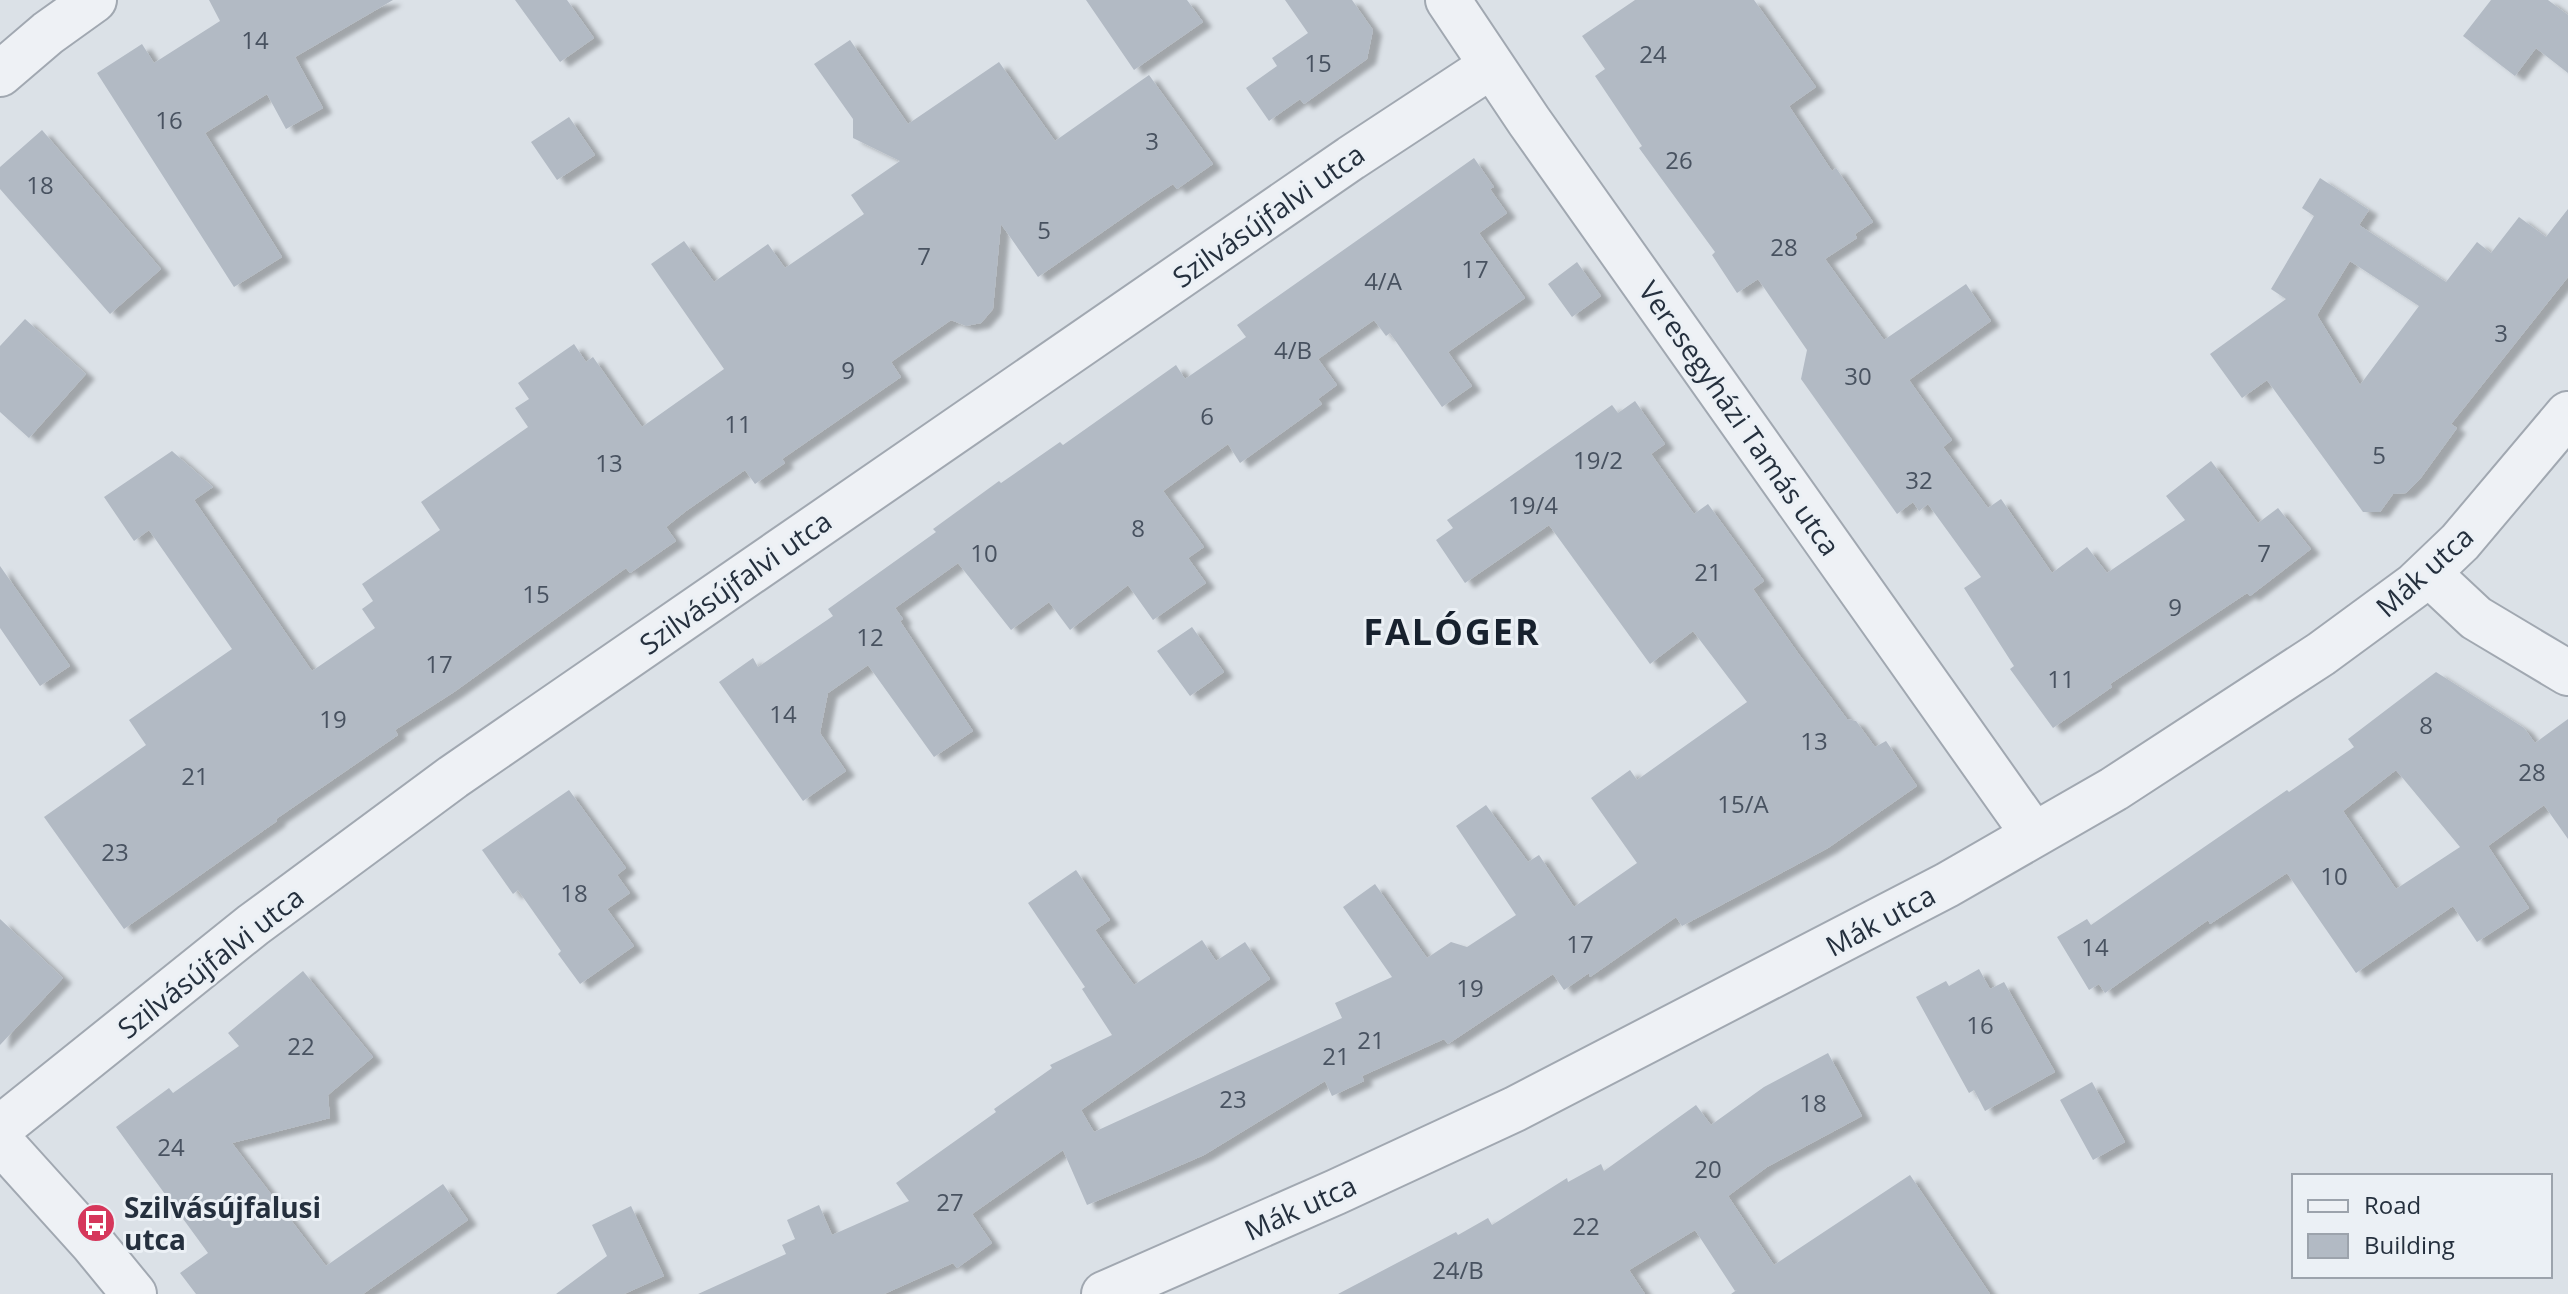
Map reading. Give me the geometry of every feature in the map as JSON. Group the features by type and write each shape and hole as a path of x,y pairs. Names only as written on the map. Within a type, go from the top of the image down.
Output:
{"street":[{"path":"0,74 48,33 94,0"},
{"name":"Veresegyházi Tamás utca","path":"1448,0 1491,66 2034,835"},
{"name":"Szilvásújfalvi utca","path":"0,1128 253,925 453,777 1338,167 1491,66"},
{"name":"Mák utca","path":"1104,1294 1515,1109 1919,900 2114,789 2267,690 2371,619 2429,574 2489,509 2568,414"},
{"path":"2429,574 2476,618 2568,673"},
{"path":"0,1141 134,1294"}],"building":[{"path":"209,0 393,0 295,57 323,108 286,129 267,94 205,133 282,257 234,287 97,73 142,44 154,63 220,21"},
{"path":"515,0 567,0 594,38 560,62"},
{"path":"1086,0 1187,0 1203,22 1134,70"},
{"path":"1285,0 1352,0 1373,30 1367,59 1304,104 1300,99 1269,121 1246,88 1277,66 1272,58 1308,33"},
{"path":"1635,0 1754,0 1816,87 1789,106 1832,171 1836,168 1873,222 1855,234 1857,238 1825,259 1884,340 1966,284 1991,321 1909,380 1952,440 1943,447 1988,508 2001,499 2052,573 2087,547 2107,573 2185,520 2166,496 2211,461 2258,523 2278,508 2311,549 2250,596 2247,593 2110,684 2112,687 2053,728 2010,669 2014,666 1964,588 1981,577 1928,504 1919,511 1913,502 1897,514 1801,379 1807,350 1758,279 1737,293 1712,255 1715,252 1639,148 1642,146 1595,76 1605,69 1582,36"},
{"path":"2491,0 2548,0 2568,15 2568,73 2536,48 2515,76 2463,36"},
{"path":"850,40 908,124 999,62 1055,141 1149,75 1213,164 1177,189 1173,184 1038,277 1001,224 993,309 981,323 966,326 951,320 891,362 901,377 782,459 785,463 755,484 745,470 686,511 666,527 676,541 630,573 626,568 454,692 395,730 398,735 124,929 44,817 146,745 129,720 232,649 149,530 134,541 104,497 172,451 213,487 194,500 312,671 375,628 362,609 373,601 362,584 440,530 421,502 528,427 515,408 529,399 518,383 574,344 586,362 593,357 642,427 724,369 651,264 684,241 714,282 768,244 785,268 864,214 851,195 900,161 853,138 853,119 814,64"},
{"path":"569,117 595,155 557,180 531,142"},
{"path":"42,130 161,269 110,314 0,189 0,167"},
{"path":"1474,158 1507,213 1479,233 1525,298 1448,352 1472,386 1442,407 1390,333 1386,336 1374,320 1318,359 1337,385 1318,399 1322,404 1240,463 1228,444 1163,491 1204,547 1188,558 1206,583 1153,620 1128,585 1070,630 1049,602 1011,630 958,563 895,608 903,619 900,621 973,731 934,757 868,665 828,693 820,733 846,771 803,801 719,682 753,658 758,667 833,616 828,609 936,532 933,529 999,481 1001,483 1060,442 1063,445 1176,365 1185,379 1246,337 1237,325"},
{"path":"2320,178 2369,210 2359,225 2446,282 2477,242 2491,253 2519,217 2546,237 2568,209 2568,277 2451,424 2457,428 2420,479 2406,493 2393,494 2380,512 2363,512 2267,380 2242,398 2210,354 2286,299 2271,289 2314,216 2302,208","holes":["2350,261 2419,306 2360,385 2317,315"]},
{"path":"1577,262 1601,296 1572,317 1548,284"},
{"path":"25,319 86,374 29,438 0,412 0,346"},
{"path":"1635,401 1665,444 1651,454 1694,514 1708,504 1764,581 1753,589 1798,653 1847,719 1856,721 1875,747 1886,741 1917,786 1828,848 1682,926 1676,917 1590,977 1589,973 1564,990 1553,974 1448,1044 1444,1039 1362,1076 1364,1081 1332,1096 1325,1081 1204,1155 1142,1182 1087,1205 1063,1150 972,1214 992,1243 957,1268 953,1263 884,1294 698,1294 786,1254 782,1245 795,1239 787,1220 819,1205 832,1235 909,1201 896,1183 996,1112 994,1109 1052,1068 1050,1065 1112,1035 1082,989 1085,987 1028,903 1076,870 1110,920 1095,930 1134,985 1202,940 1216,961 1245,942 1270,979 1081,1110 1094,1132 1342,1018 1335,1003 1392,977 1343,907 1375,884 1427,958 1451,942 1467,947 1516,915 1456,826 1486,805 1528,862 1539,855 1574,907 1637,863 1591,798 1630,770 1637,780 1747,702 1693,631 1650,664 1549,525 1465,583 1436,540 1453,528 1447,520 1612,405 1618,413"},
{"path":"0,566 70,666 40,686 0,628"},
{"path":"1192,627 1224,672 1190,696 1157,651"},
{"path":"2436,672 2524,728 2535,743 2568,719 2568,839 2544,805 2488,846 2529,908 2477,942 2453,906 2356,973 2287,873 2210,924 2208,920 2105,993 2099,984 2089,990 2057,937 2087,919 2091,925 2287,790 2289,792 2354,747 2348,739","holes":["2396,770 2460,847 2396,889 2343,811"]},
{"path":"569,790 626,868 617,875 630,893 607,909 634,946 580,984 518,890 513,894 482,850"},
{"path":"0,919 63,978 0,1045"},
{"path":"1979,969 1990,989 2004,982 2055,1072 1985,1111 1974,1090 1969,1093 1916,997 1946,981 1949,986"},
{"path":"303,971 373,1057 328,1095 330,1118 232,1143 326,1266 443,1184 468,1220 363,1294 196,1294 180,1273 208,1253 116,1127 169,1088 173,1093 239,1046 228,1033"},
{"path":"1828,1053 1862,1116 1767,1167 1728,1196 1774,1265 1910,1175 1990,1294 1731,1294 1738,1289 1735,1291 1695,1230 1629,1270 1645,1294 1338,1294 1456,1232 1458,1235 1488,1218 1492,1225 1567,1178 1568,1182 1601,1164 1604,1171 1696,1105 1711,1125 1764,1087"},
{"path":"2092,1082 2125,1142 2093,1160 2060,1100"},
{"path":"631,1206 664,1276 624,1294 556,1294 607,1256 592,1225"}],"place":[{"name":"Szilvásújfalusi utca","path":"96,1223"}],"district":[{"name":"FALÓGER","path":"1452,631"}]}
